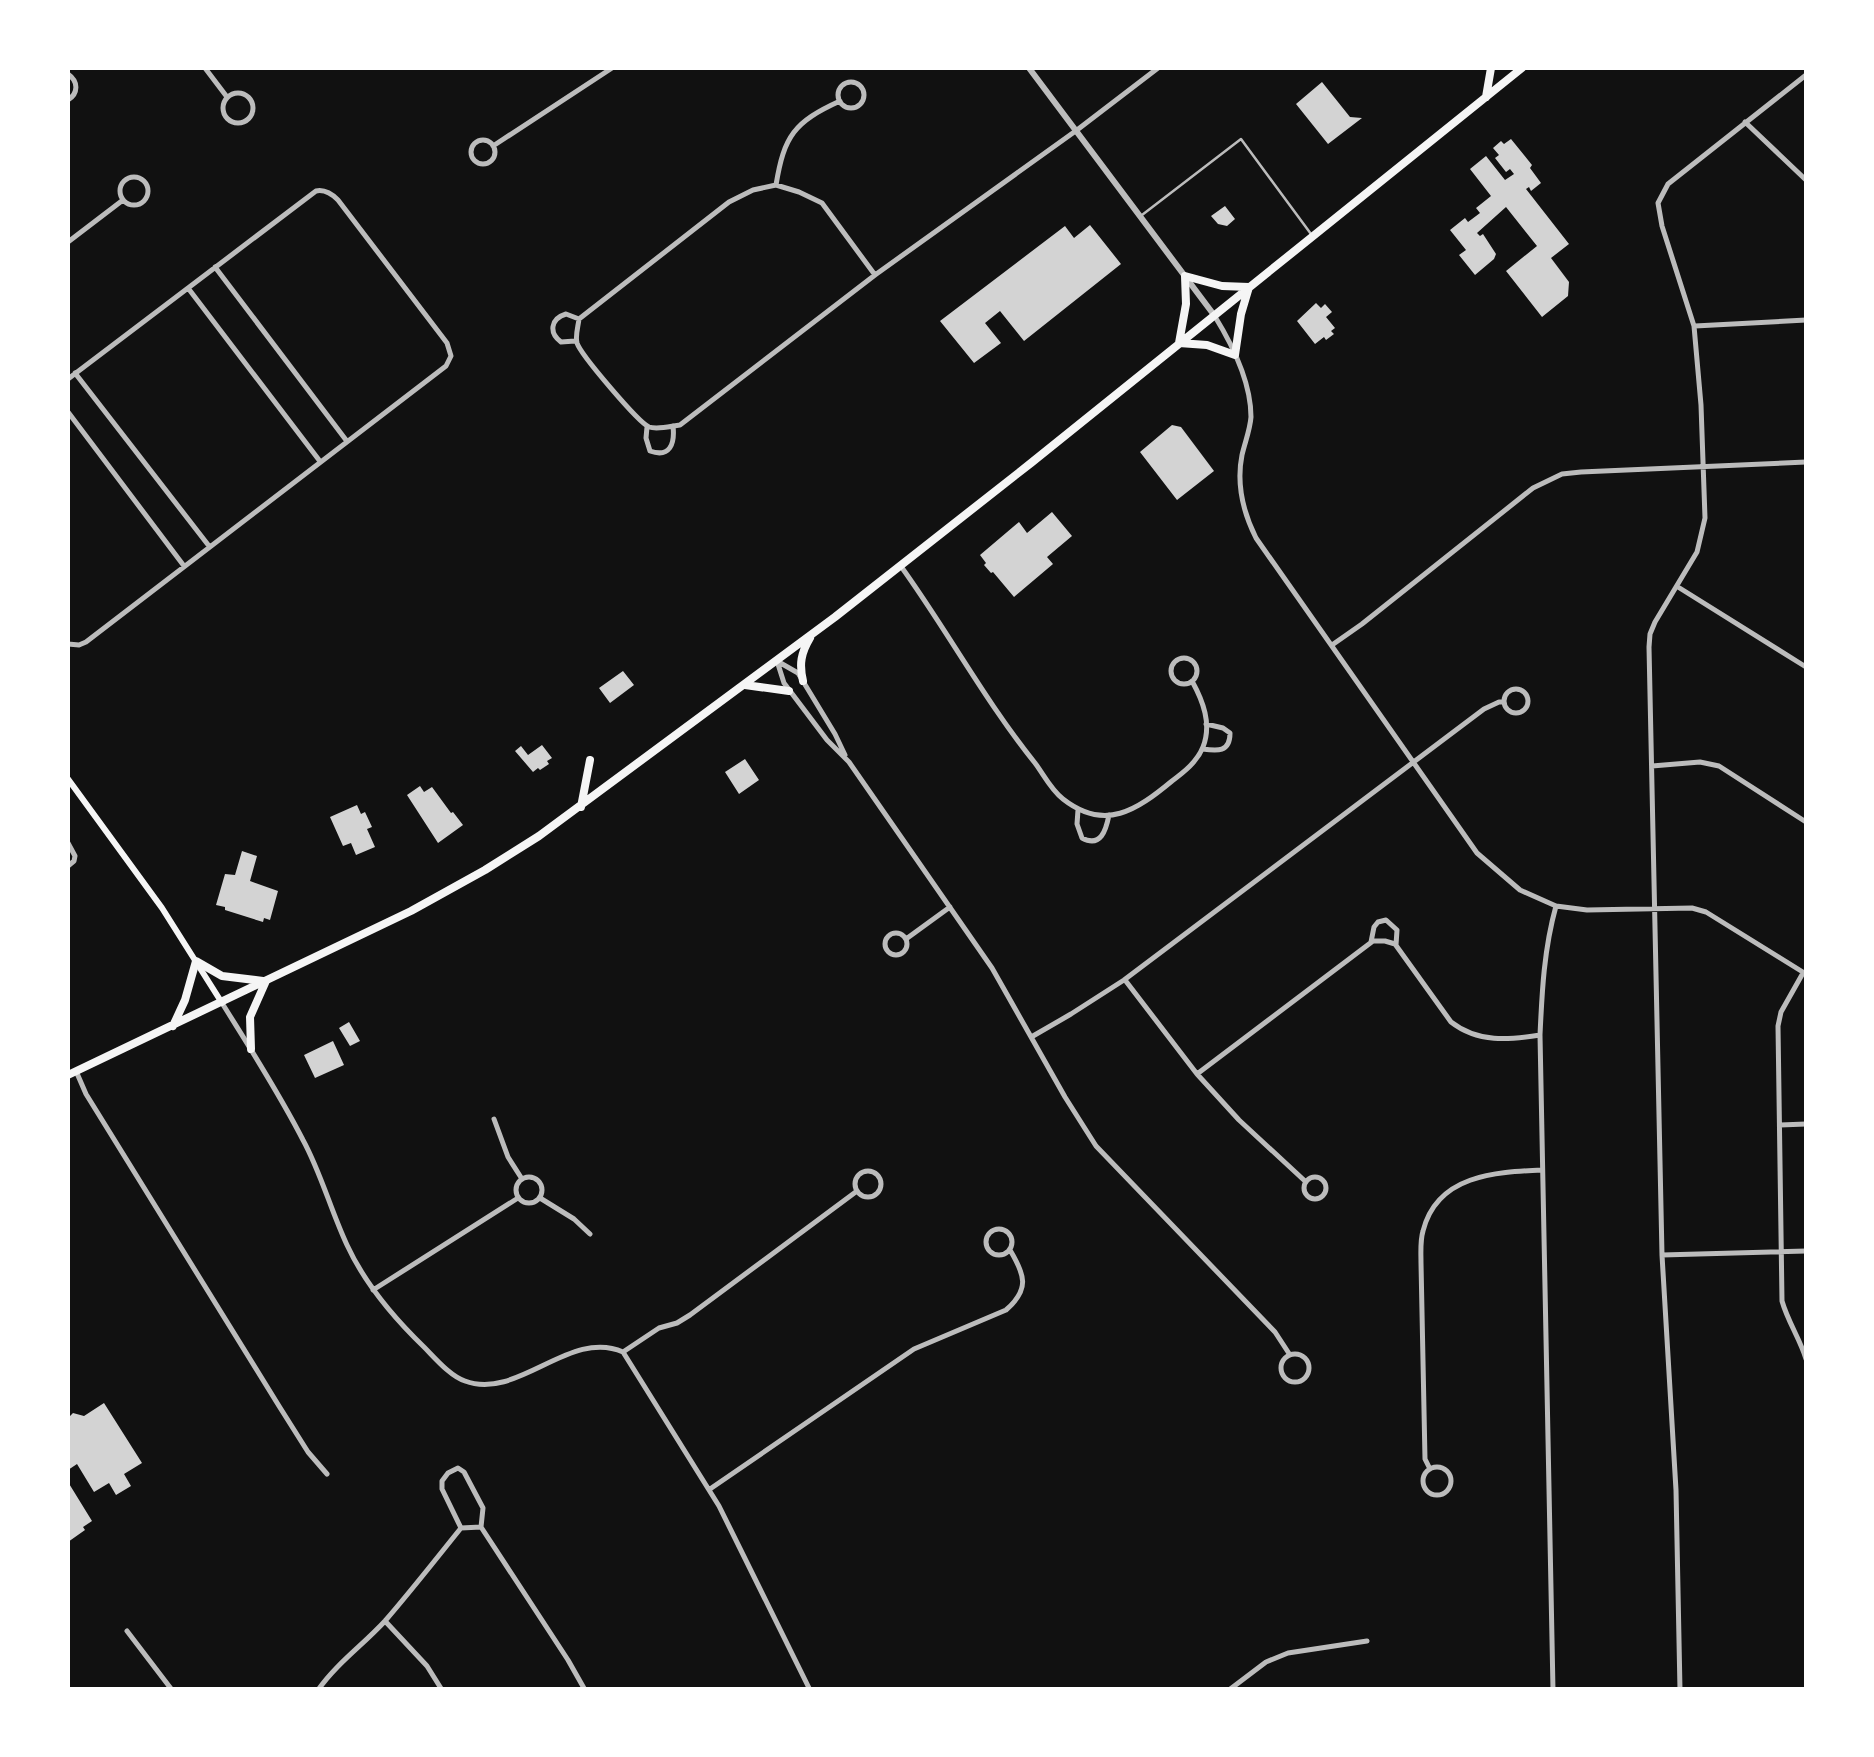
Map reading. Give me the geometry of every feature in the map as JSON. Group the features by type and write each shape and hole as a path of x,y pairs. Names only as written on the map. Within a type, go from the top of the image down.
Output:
{"main road":[{"path":"1486,97 1491,68"},
{"path":"72,1073 365,934 462,884 540,836 900,566 1486,97 1517,68"},
{"path":"1179,343 1186,304 1185,276 1222,286 1249,287"},
{"path":"1179,343 1210,346 1236,355 1249,287"},
{"path":"803,681 802,652 812,634"},
{"path":"745,685 790,691"},
{"path":"580,807 590,760"},
{"path":"68,780 153,894 222,1003"},
{"path":"196,961 222,976 266,981"},
{"path":"173,1026 196,961"},
{"path":"250,1049 250,1016 266,981"}],"street":[{"path":"206,68 227,96"},
{"path":"494,146 612,68"},
{"path":"1029,68 1227,336 1250,404 1240,495 1256,538 1477,853 1520,890 1556,906 1587,910 1692,908 1706,912 1805,974 1781,1012 1778,1026 1778,1126 1782,1301 1806,1360"},
{"path":"876,275 822,203 776,185 753,190 729,202 578,319 576,340 618,397 647,427 680,424 1158,68"},
{"path":"68,74 76,89 68,100"},
{"path":"1680,1690 1676,1490 1662,1256 1650,634 1692,561 1705,518 1694,326 1658,203 1668,184 1806,75"},
{"path":"846,82 862,87 864,99 858,106 846,107 840,101 839,88 846,82"},
{"path":"241,93 249,98 253,107 247,120 232,122 224,115 227,96 241,93"},
{"path":"776,185 786,142 801,123 840,101"},
{"path":"1745,122 1806,180"},
{"path":"488,141 494,146 491,161 480,163 474,159 472,148 477,142 488,141"},
{"path":"130,177 144,182 148,190 142,202 130,204 123,200 123,182 130,177"},
{"path":"68,379 316,191 338,200 447,343 451,356 446,366 86,642 68,644"},
{"path":"68,242 123,200"},
{"path":"215,267 346,441"},
{"path":"188,288 320,461"},
{"path":"576,340 561,342 552,329 560,316 578,319"},
{"path":"1694,326 1806,320"},
{"path":"75,373 209,546"},
{"path":"68,412 184,566"},
{"path":"647,427 650,451 659,454 673,443 673,426"},
{"path":"1332,644 1533,488 1562,474 1806,462"},
{"path":"900,566 999,717 1058,796 1078,810 1109,815 1137,808 1188,769 1202,749 1206,724 1200,695 1192,681"},
{"path":"1676,586 1806,667"},
{"path":"1185,658 1196,665 1192,681 1181,684 1174,679 1172,668 1176,661 1185,658"},
{"path":"777,661 798,673 849,762 992,968 1096,1146 1275,1332 1290,1355"},
{"path":"777,661 784,683 827,740 849,762"},
{"path":"1517,689 1524,692 1529,703 1518,714 1507,710 1504,702 1506,694 1517,689"},
{"path":"1032,1036 1124,980 1484,709 1504,702"},
{"path":"1202,749 1218,752 1230,742 1230,733 1206,724"},
{"path":"1652,766 1700,762 1719,766 1806,822"},
{"path":"1078,810 1082,838 1090,842 1104,835 1109,815"},
{"path":"68,843 75,856 68,866"},
{"path":"1553,1690 1540,1035 1547,938 1556,906"},
{"path":"906,938 950,907"},
{"path":"1372,942 1374,927 1386,920 1397,930 1396,945"},
{"path":"890,934 906,938 904,952 896,955 887,950 885,944 890,934"},
{"path":"1197,1074 1372,942 1396,945 1462,1031 1507,1040 1540,1035"},
{"path":"1124,980 1197,1074 1239,1120 1306,1182"},
{"path":"222,1003 310,1153 348,1248 373,1290 440,1364 464,1381 490,1384 596,1345 623,1352 709,1490 810,1690"},
{"path":"72,1073 308,1452 328,1474"},
{"path":"494,1119 508,1157 522,1179"},
{"path":"1778,1126 1806,1124"},
{"path":"1430,1469 1426,1460 1420,1263 1425,1224 1443,1196 1463,1182 1481,1174 1542,1170"},
{"path":"866,1171 878,1175 881,1187 876,1194 868,1197 857,1192 858,1175 866,1171"},
{"path":"532,1177 540,1183 542,1193 532,1204 518,1198 516,1188 522,1179 532,1177"},
{"path":"1312,1178 1322,1180 1326,1187 1322,1197 1309,1198 1304,1189 1306,1182 1312,1178"},
{"path":"623,1352 659,1328 690,1315 857,1192"},
{"path":"373,1290 518,1198"},
{"path":"540,1198 590,1234"},
{"path":"709,1490 914,1349 1006,1310 1016,1301 1023,1274 1010,1250 1011,1238 1006,1231 997,1229 989,1233 986,1245 991,1252 1003,1255 1010,1250"},
{"path":"1662,1256 1806,1251"},
{"path":"1290,1355 1300,1355 1308,1365 1307,1374 1300,1380 1291,1381 1282,1372 1282,1364 1290,1355"},
{"path":"461,1528 442,1489 448,1473 458,1468 483,1508 482,1527 585,1690"},
{"path":"1442,1468 1449,1474 1450,1486 1445,1493 1436,1495 1424,1486 1430,1469 1442,1468"},
{"path":"318,1690 334,1668 356,1652 385,1621 461,1528 482,1527"},
{"path":"385,1621 427,1666 442,1690"},
{"path":"127,1630 172,1690"},
{"path":"1229,1690 1266,1662 1288,1653 1367,1641"}],"lane":[{"path":"1141,216 1241,140 1313,236"}],"building":[{"path":"1322,82 1350,117 1362,118 1328,144 1296,104"},
{"path":"1511,139 1541,183 1531,191 1526,189 1569,244 1551,258 1569,282 1568,296 1542,317 1506,271 1537,246 1506,207 1477,233 1483,234 1496,254 1475,275 1459,255 1466,250 1450,230 1465,218 1468,222 1480,213 1476,208 1491,196 1470,169 1486,156 1505,180 1514,174 1510,169 1506,172 1495,158 1499,155 1493,148"},
{"path":"1225,206 1235,219 1227,226 1218,224 1211,216"},
{"path":"1090,225 1121,264 1024,341 1000,311 985,323 1001,343 974,363 940,321 1065,226 1074,238"},
{"path":"1316,303 1321,308 1325,304 1332,312 1326,317 1335,328 1331,331 1334,334 1315,344 1297,321"},
{"path":"1172,425 1181,427 1214,471 1177,500 1140,452"},
{"path":"1052,512 1072,536 1047,557 1053,564 1014,597 984,565 980,555 1019,522 1027,533"},
{"path":"623,671 634,685 610,703 599,688"},
{"path":"542,745 552,758 547,761 549,764 533,772 515,751 521,746 528,755"},
{"path":"745,759 759,780 739,794 725,772"},
{"path":"420,786 424,792 432,787 463,825 438,843 407,795"},
{"path":"357,805 372,827 367,829 375,847 356,855 351,843 343,846 330,817"},
{"path":"242,851 257,856 250,881 278,891 270,920 264,918 263,922 216,905 225,874 235,875"},
{"path":"349,1022 360,1041 350,1046 339,1028"},
{"path":"333,1041 344,1065 315,1078 304,1055"},
{"path":"104,1403 142,1463 124,1474 131,1486 116,1495 109,1483 94,1492 77,1464 68,1470 68,1418 73,1413 84,1416"},
{"path":"68,1482 92,1521 68,1542"}]}
